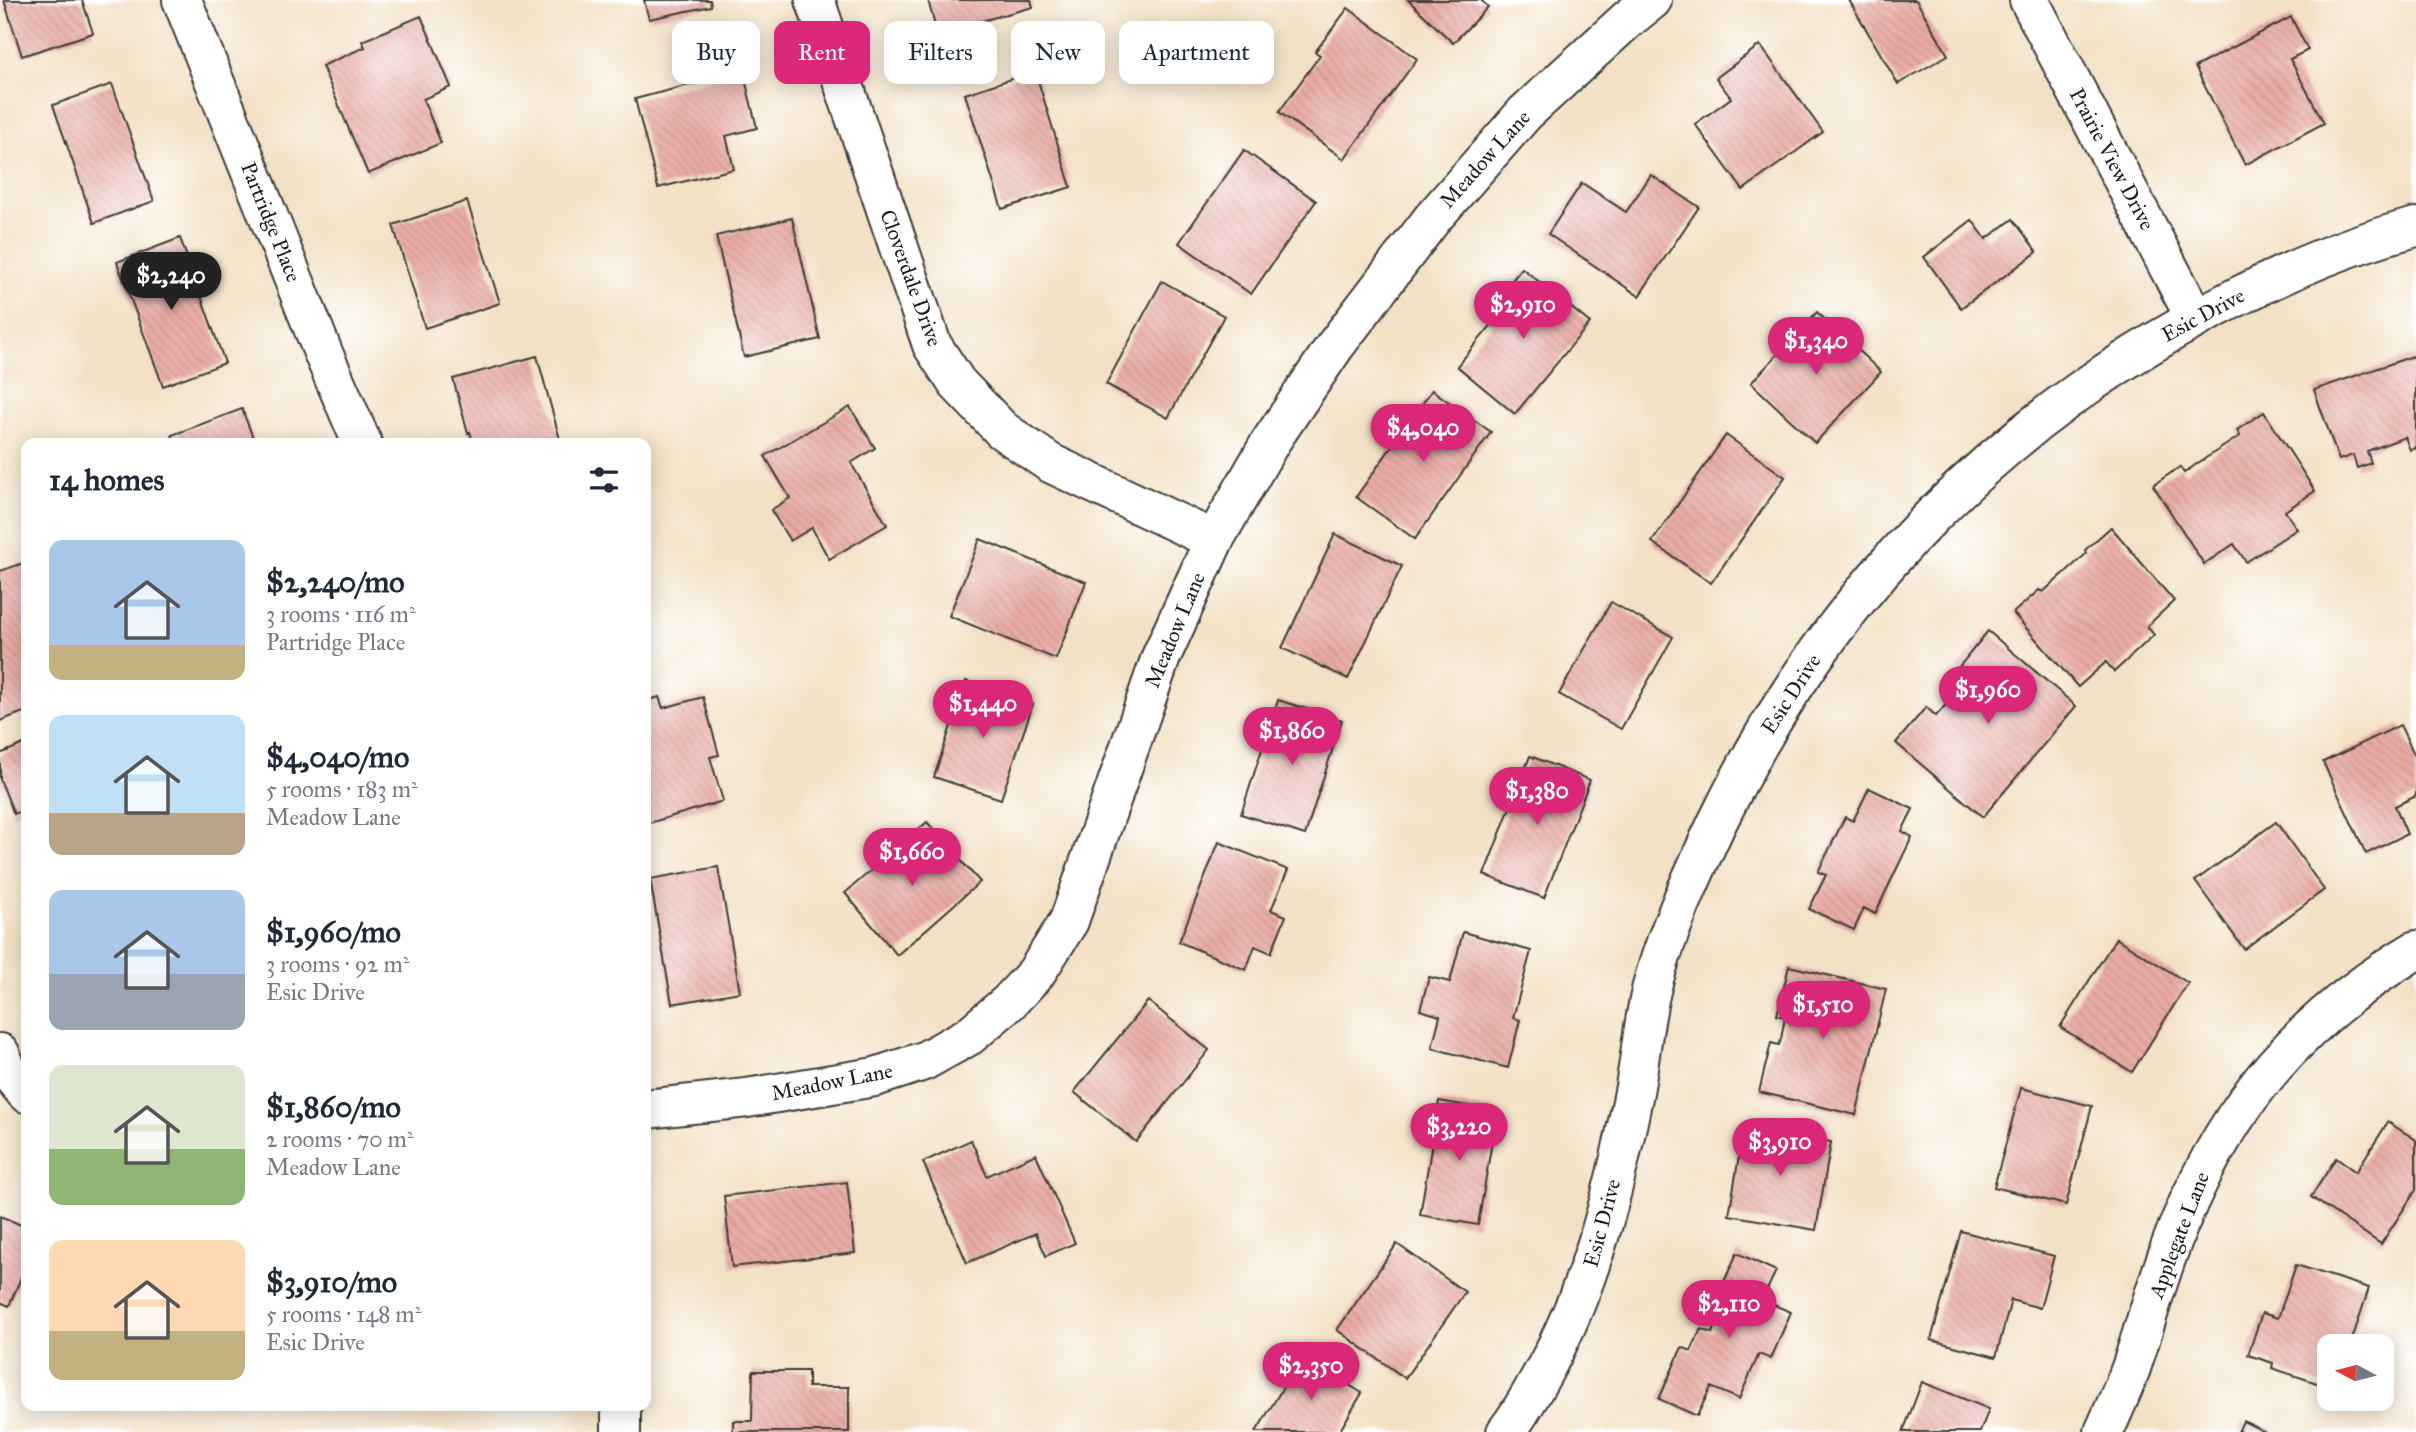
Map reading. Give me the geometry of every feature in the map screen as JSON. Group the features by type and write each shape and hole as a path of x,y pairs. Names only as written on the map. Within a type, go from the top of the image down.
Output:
{"street":[{"name":"Partridge Place","path":"182,0 360,438"},
{"name":"Cloverdale Drive","path":"814,0 932,345 957,383 1002,430 1050,463 1214,540"},
{"name":"Meadow Lane","path":"651,1108 747,1098 875,1077 924,1061 969,1036 1008,1003 1036,973 1069,921 1161,656 1214,540 1278,430 1335,346 1432,219 1525,113 1652,0"},
{"name":"Prairie View Drive","path":"2029,0 2195,318"},
{"name":"Esic Drive","path":"1506,1432 1555,1353 1585,1283 1603,1226 1632,1099 1653,980 1692,875 1741,774 1799,678 1855,600 1902,545 1981,467 2069,397 2162,336 2286,272 2389,234 2416,227"},
{"name":"Applegate Lane","path":"2104,1432 2130,1372 2179,1224 2210,1156 2252,1091 2292,1045 2350,993 2416,950"},
{"path":"0,1053 7,1070 21,1087"},
{"path":"621,1411 621,1432"}],"building":[{"path":"4,0 82,0 93,33 22,56"},
{"path":"644,0 710,0 711,6 649,19"},
{"path":"928,0 1031,0 1033,7 981,21 934,21"},
{"path":"1408,0 1481,0 1488,7 1453,43"},
{"path":"1849,0 1916,0 1948,55 1898,84"},
{"path":"1348,8 1417,59 1344,159 1279,112 1320,55 1315,52"},
{"path":"421,16 451,87 423,99 441,143 368,174 322,66 365,47 362,41"},
{"path":"2291,17 2308,50 2290,59 2324,123 2245,165 2195,67"},
{"path":"1760,45 1823,132 1743,190 1695,124 1731,98 1716,78"},
{"path":"1011,79 1011,84 1039,84 1071,187 1002,209 965,94"},
{"path":"112,84 154,201 94,223 53,105"},
{"path":"693,84 746,84 757,128 726,136 734,169 658,188 635,99"},
{"path":"1244,150 1316,201 1251,294 1179,243"},
{"path":"1651,175 1699,207 1639,296 1548,234 1582,183 1626,212"},
{"path":"467,201 500,303 425,328 393,225"},
{"path":"792,218 820,339 744,357 716,236"},
{"path":"2013,219 2037,252 1961,308 1924,257 1972,220 1986,239"},
{"path":"180,238 225,363 163,386 117,262"},
{"path":"1522,268 1590,323 1515,414 1457,366 1500,315 1490,307"},
{"path":"1162,281 1224,316 1168,418 1106,384"},
{"path":"1817,312 1881,372 1815,443 1751,383"},
{"path":"2416,355 2416,448 2410,450 2405,437 2367,451 2371,463 2357,468 2353,455 2339,460 2314,390"},
{"path":"537,356 560,438 472,438 453,379"},
{"path":"1432,390 1491,432 1415,539 1356,497"},
{"path":"850,407 875,448 851,463 887,525 829,559 812,528 790,541 771,510 790,498 765,456"},
{"path":"242,409 253,438 173,438 172,435"},
{"path":"2264,412 2315,491 2285,511 2297,529 2246,562 2234,544 2204,564 2153,485 2180,467 2184,473 2240,436 2237,430"},
{"path":"1726,435 1785,477 1711,583 1652,542"},
{"path":"2111,527 2174,601 2147,626 2154,635 2114,672 2106,662 2078,687 2013,613 2039,590 2043,592 2086,554 2085,550"},
{"path":"1335,534 1402,566 1348,679 1282,648"},
{"path":"980,539 1086,582 1056,659 949,616"},
{"path":"21,564 21,713 0,721 0,571"},
{"path":"1611,602 1673,637 1621,729 1559,694"},
{"path":"1988,631 2076,706 1983,817 1896,743 1926,707 1936,716 1952,698 1969,677 1958,668"},
{"path":"966,681 1033,704 1001,799 934,777"},
{"path":"659,697 663,708 703,697 719,755 710,757 723,801 651,823 651,699"},
{"path":"1278,700 1342,720 1305,835 1241,814"},
{"path":"2400,725 2416,758 2416,796 2395,806 2407,834 2366,854 2323,762"},
{"path":"21,745 21,811 14,814 0,779 0,754"},
{"path":"1530,756 1590,780 1544,898 1484,875"},
{"path":"1869,788 1913,809 1902,831 1912,837 1875,914 1864,908 1854,930 1809,909 1826,875 1818,872 1845,817 1853,821"},
{"path":"927,822 980,882 897,955 845,893"},
{"path":"2276,822 2324,890 2244,949 2195,881"},
{"path":"1219,842 1288,870 1271,910 1286,916 1271,953 1255,946 1246,970 1179,942"},
{"path":"718,867 740,992 672,1004 651,879"},
{"path":"1463,932 1531,951 1513,1018 1520,1020 1508,1068 1432,1048 1440,1016 1420,1010 1429,977 1450,982"},
{"path":"2116,938 2188,983 2132,1072 2060,1027"},
{"path":"1789,966 1886,989 1856,1115 1759,1092 1771,1043 1779,1045 1781,1039 1785,1017 1777,1015"},
{"path":"1148,1001 1209,1050 1136,1142 1074,1092"},
{"path":"2021,1088 2092,1106 2066,1205 1994,1187"},
{"path":"1439,1101 1497,1111 1478,1225 1420,1215"},
{"path":"2388,1122 2416,1140 2416,1190 2381,1244 2311,1197 2336,1158 2356,1172"},
{"path":"1744,1127 1831,1142 1816,1230 1729,1215"},
{"path":"971,1140 987,1176 1036,1154 1075,1243 1046,1256 1036,1233 967,1263 923,1162"},
{"path":"847,1182 855,1253 732,1267 724,1196"},
{"path":"0,1216 21,1225 21,1278 9,1306 0,1302"},
{"path":"1961,1231 2054,1256 2040,1308 2011,1300 1996,1357 1931,1340"},
{"path":"1397,1244 1465,1292 1405,1378 1337,1330"},
{"path":"1737,1253 1776,1271 1762,1300 1791,1312 1771,1359 1759,1354 1739,1399 1711,1387 1697,1416 1659,1399 1682,1347 1691,1351 1701,1329 1712,1333 1723,1310 1713,1306"},
{"path":"2296,1265 2369,1288 2354,1334 2317,1334 2317,1383 2272,1368 2273,1363 2248,1355 2262,1313 2278,1318"},
{"path":"1302,1356 1362,1393 1339,1432 1256,1432"},
{"path":"753,1371 808,1371 808,1387 849,1387 849,1432 733,1432 733,1421 752,1421"},
{"path":"1922,1382 1989,1409 1980,1432 1903,1432"},
{"path":"2243,1421 2265,1432 2238,1432"}]}
